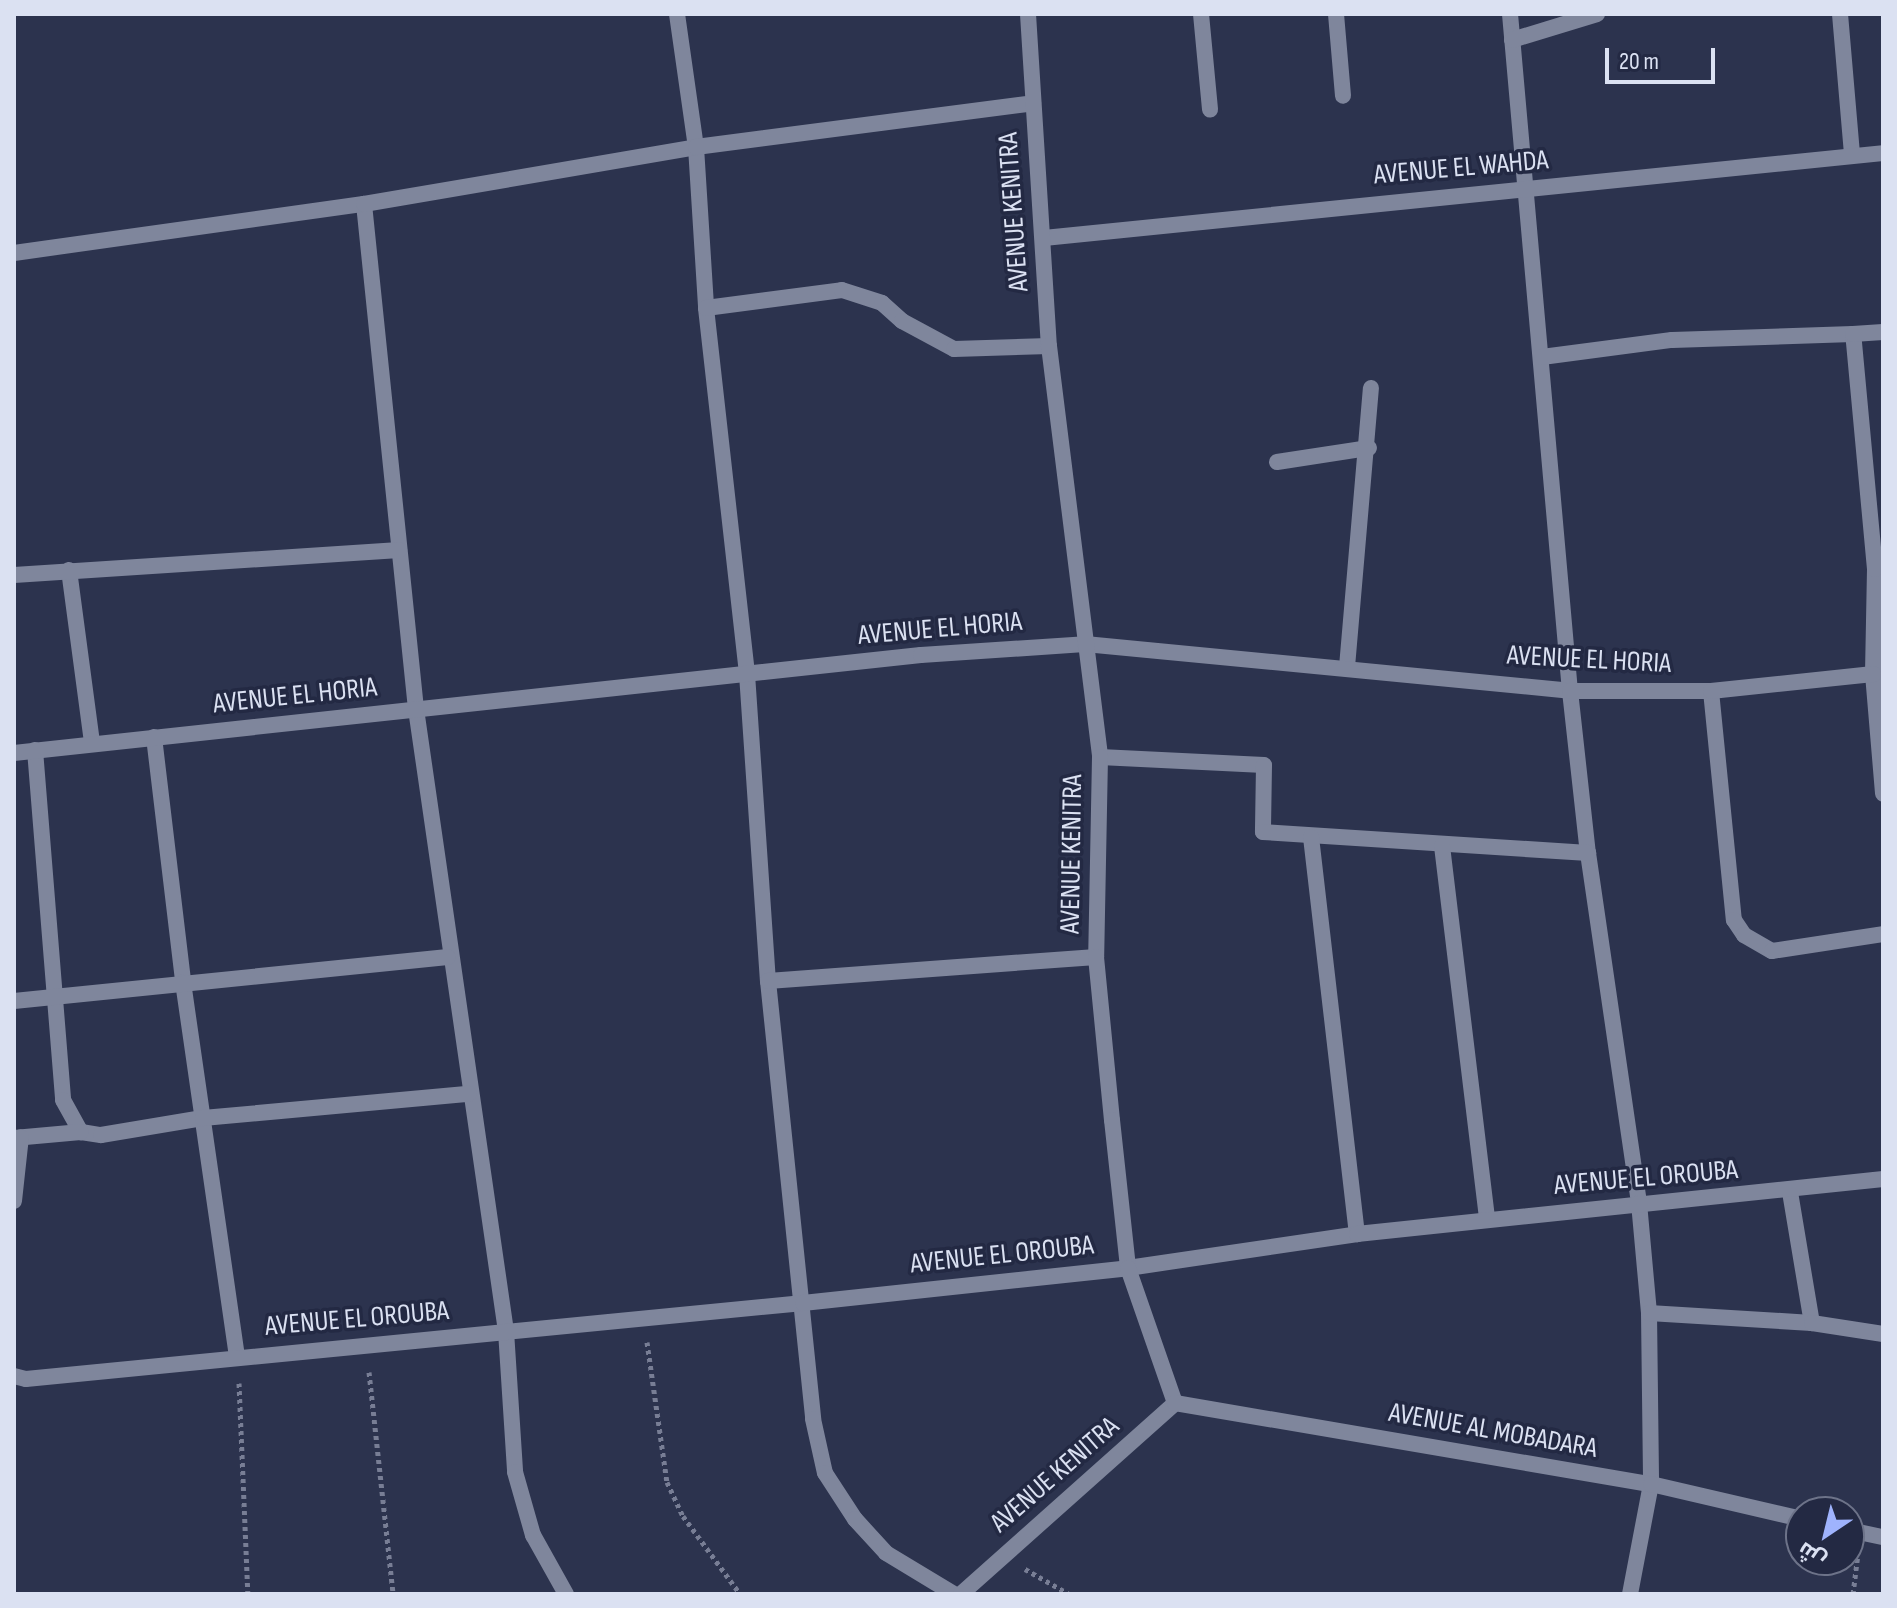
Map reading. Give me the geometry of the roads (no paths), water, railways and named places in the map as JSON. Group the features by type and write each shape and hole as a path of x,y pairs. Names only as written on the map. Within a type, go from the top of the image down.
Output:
{"street":[{"path":"677,14 696,147 706,308 747,674 768,981 813,1419 825,1473 886,1553 954,1594"},
{"name":"AVENUE KENITRA","path":"961,1594 1175,1403 1128,1268 1096,957 1100,757 1049,346 1028,14"},
{"path":"1201,14 1210,110"},
{"path":"1336,14 1343,96"},
{"path":"1510,14 1523,189 1542,357 1570,691 1588,853 1639,1203 1649,1313 1651,1484 1630,1594"},
{"path":"1512,40 1597,14"},
{"path":"1840,14 1852,155"},
{"path":"14,253 364,204 696,147 1033,103"},
{"name":"AVENUE EL WAHDA","path":"1044,238 1883,153"},
{"path":"364,204 416,709 448,957 506,1331 515,1472 533,1535 566,1594"},
{"path":"706,308 842,290 882,303 902,321 954,349 1049,346"},
{"path":"1542,357 1672,340 1883,332"},
{"path":"1853,334 1879,569 1873,674 1883,794"},
{"path":"1347,667 1369,448 1371,388"},
{"path":"1277,462 1369,448"},
{"path":"14,575 399,550"},
{"path":"69,570 92,743"},
{"name":"AVENUE EL HORIA","path":"14,753 747,674 1085,644 1570,691 1711,691 1873,674"},
{"path":"1711,691 1734,920 1744,935 1772,951 1883,934"},
{"path":"154,737 183,982 237,1356"},
{"path":"35,750 63,1100 81,1132"},
{"path":"1100,757 1264,765 1263,832 1442,846 1588,853"},
{"path":"1311,837 1357,1234"},
{"path":"1442,846 1487,1219"},
{"path":"14,1001 448,957"},
{"path":"768,981 1096,957"},
{"path":"14,1201 18,1138 81,1132 101,1135 203,1118 469,1094"},
{"name":"AVENUE EL OROUBA","path":"14,1376 803,1303 1128,1268 1357,1234 1487,1219 1639,1203 1790,1192 1883,1179"},
{"path":"1790,1192 1812,1323"},
{"path":"1649,1313 1812,1323 1883,1334"},
{"name":"AVENUE AL MOBADARA","path":"1175,1403 1651,1484 1785,1515"}]}
